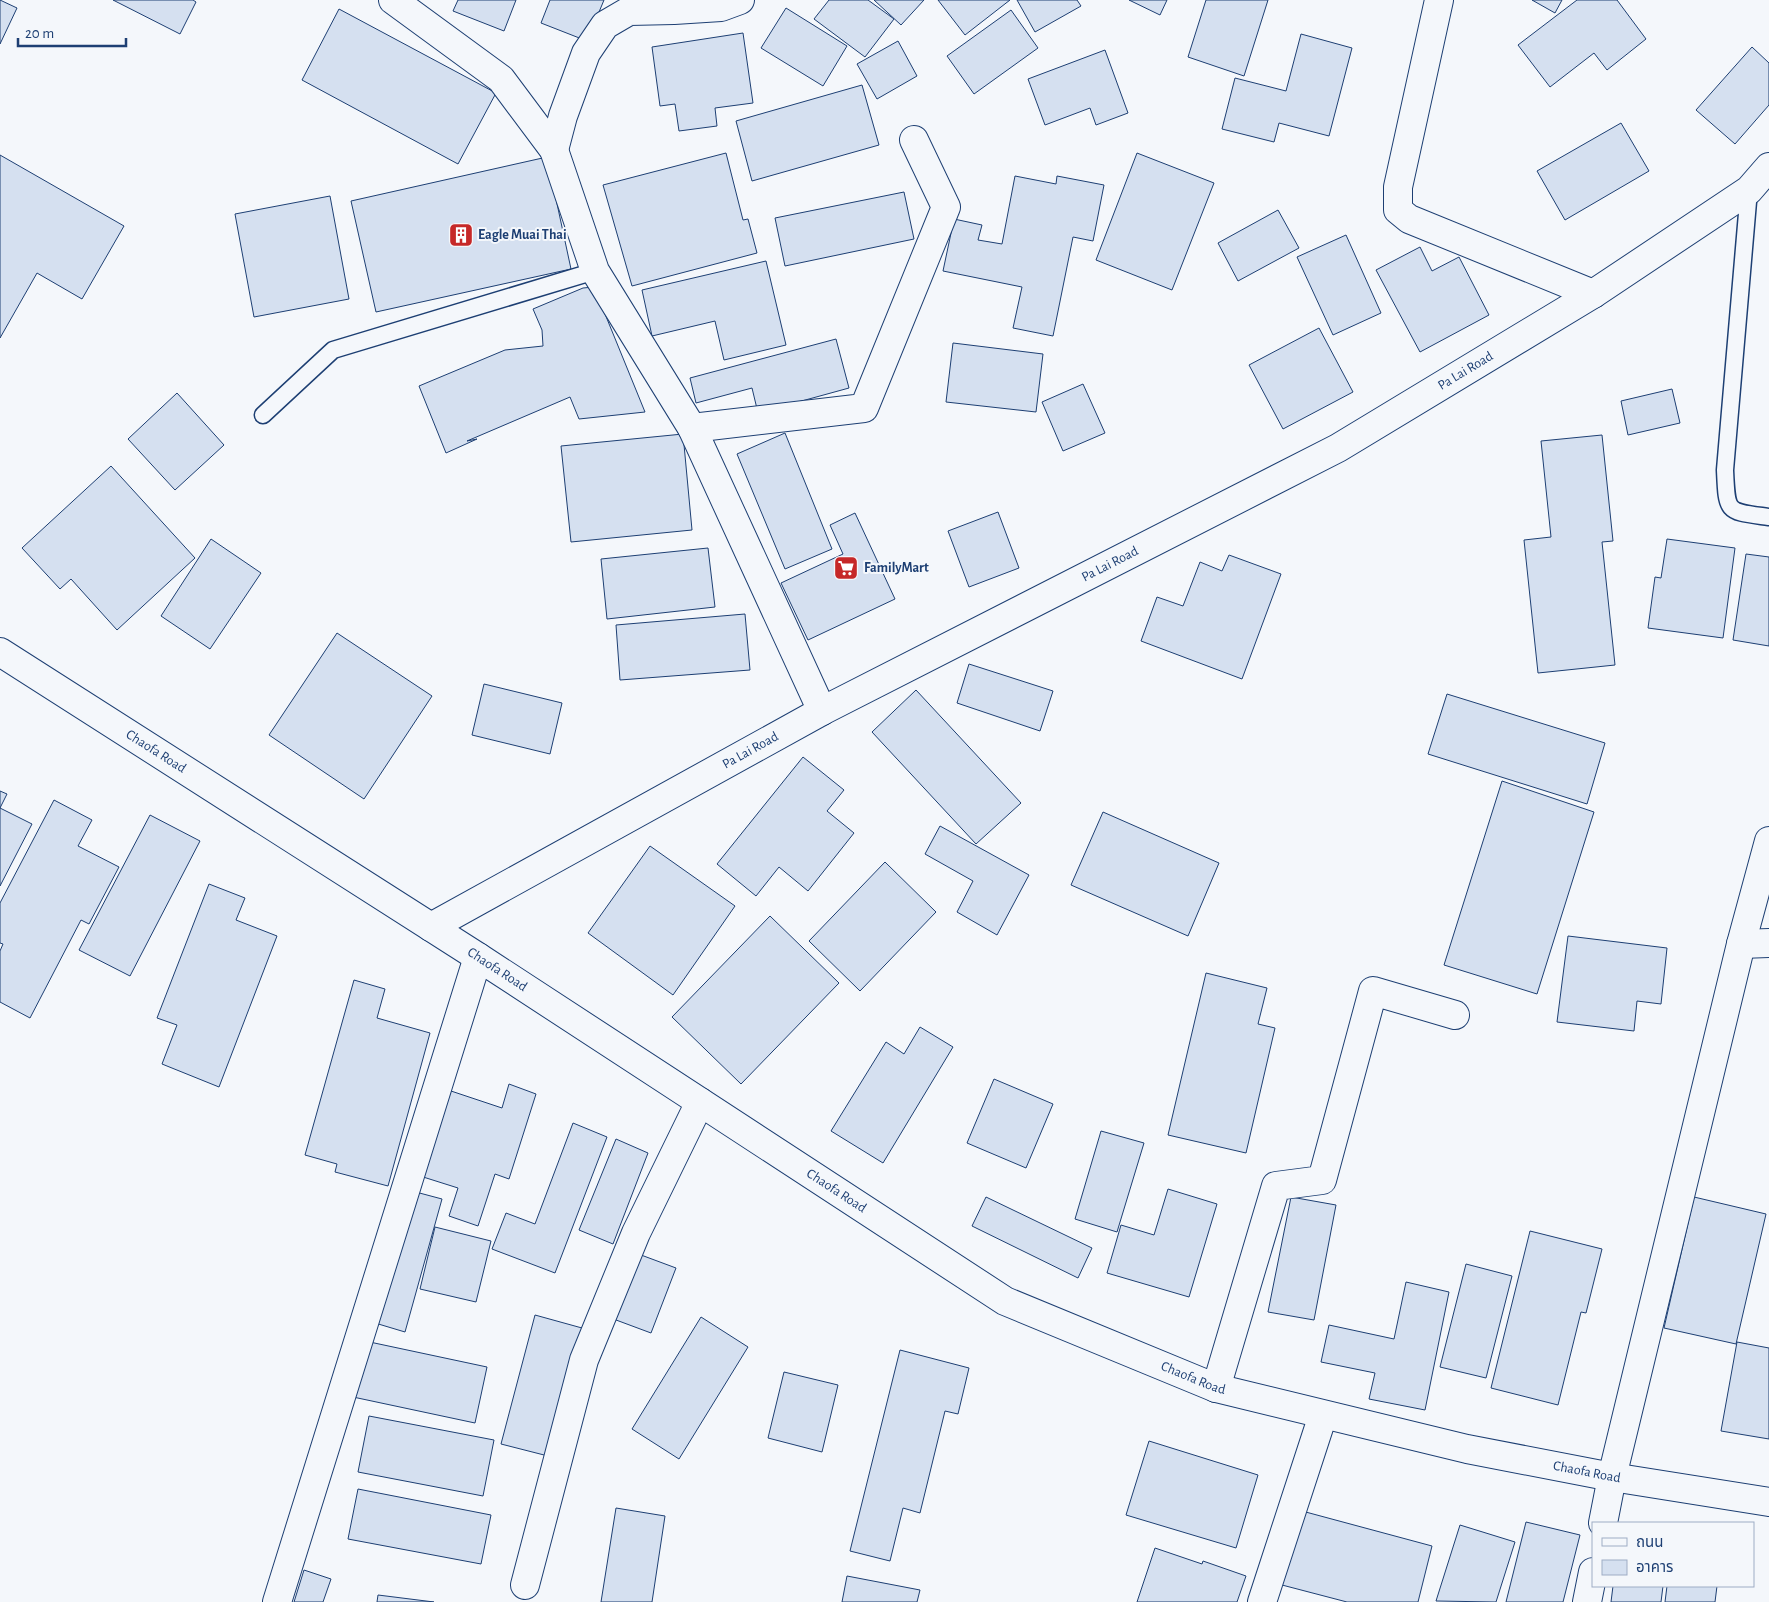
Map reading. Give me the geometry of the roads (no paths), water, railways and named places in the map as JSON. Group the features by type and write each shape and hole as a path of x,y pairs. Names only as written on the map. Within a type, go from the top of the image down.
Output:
{"street":[{"path":"394,0 501,79 554,150 595,271 692,428 822,711"},
{"path":"554,150 563,116 586,53 605,24 629,11 721,7 740,0"},
{"path":"1439,0 1398,187 1398,210 1409,219 1593,294"},
{"path":"692,428 864,408 946,206 914,140"},
{"name":"Pa Lai Road","path":"431,928 822,711 1338,448 1593,294 1749,190 1769,167"},
{"name":"Chaofa Road","path":"0,652 478,957 1005,1301 1216,1388 1467,1450 1612,1477 1769,1502"},
{"path":"1603,1522 1612,1477 1741,944 1769,841"},
{"path":"1741,944 1769,943"},
{"path":"277,1602 478,957"},
{"path":"1216,1388 1276,1186 1322,1180 1374,991 1455,1015"},
{"path":"524,1585 584,1360 636,1233 700,1102"},
{"path":"1262,1602 1323,1415"},
{"path":"1586,1602 1592,1576"}],"lane":[{"path":"1749,190 1725,470 1726,501 1730,508 1740,513 1769,517"},
{"path":"263,415 333,350 595,271"}],"place":[{"name":"Eagle Muai Thai","path":"461,235"},
{"name":"FamilyMart","path":"846,568"}]}
